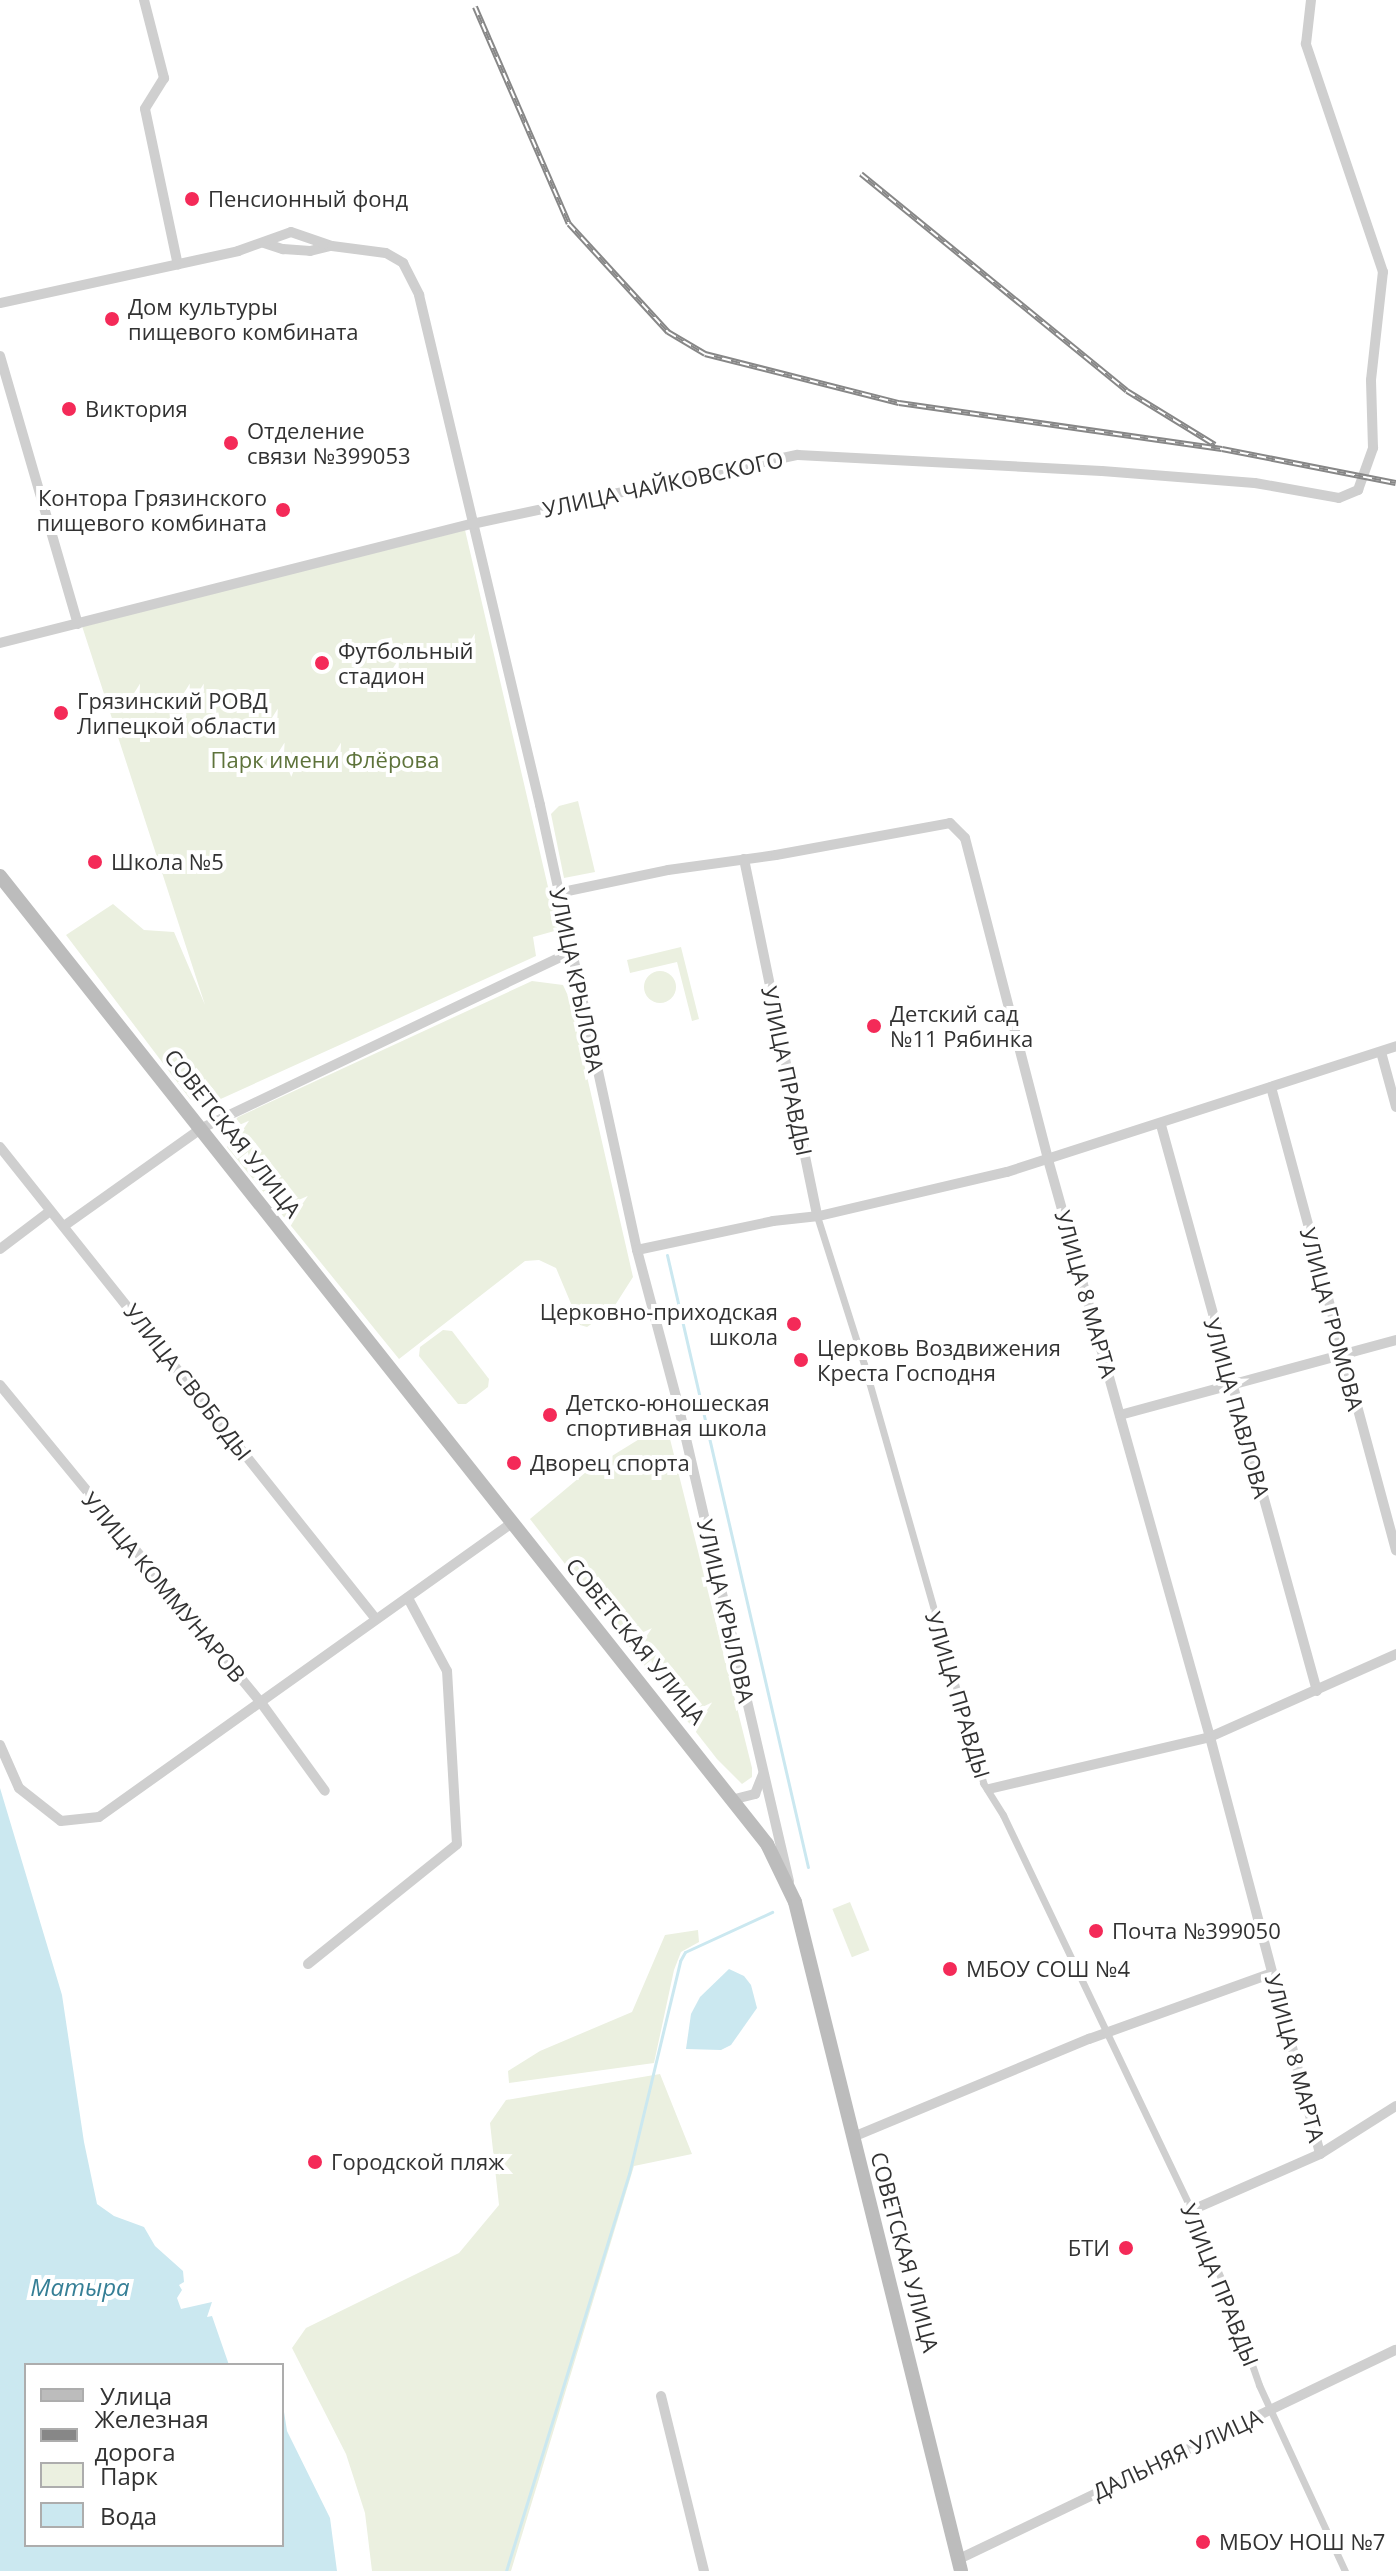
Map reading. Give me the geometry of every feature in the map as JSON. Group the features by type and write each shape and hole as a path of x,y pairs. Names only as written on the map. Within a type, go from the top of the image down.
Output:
{"main road":[{"name":"СОВЕТСКАЯ УЛИЦА","path":"0,876 512,1523 735,1799 767,1844 792,1890 960,2565"}],"street":[{"path":"144,0 164,78 145,109 178,265"},
{"name":"УЛИЦА ЧАЙКОВСКОГО","path":"0,643 472,524 798,455 1133,473 1255,483 1339,498 1358,490 1373,448 1371,380 1383,272 1306,44 1311,0"},
{"path":"0,303 178,265 264,243 291,232 332,246"},
{"path":"264,243 283,249 310,251 332,246"},
{"name":"УЛИЦА КРЫЛОВА","path":"332,246 386,253 403,263 419,295 558,893 637,1250 677,1400 792,1890"},
{"path":"0,356 78,624"},
{"name":"УЛИЦА 8 МАРТА","path":"558,893 668,870 950,823 965,838 1048,1160 1210,1737 1320,2154"},
{"name":"УЛИЦА ПРАВДЫ","path":"744,859 817,1216 864,1364 983,1783 989,1789 1192,2210 1271,2410 1345,2571"},
{"path":"64,1226 202,1128 571,952"},
{"path":"637,1250 773,1221 817,1216 1048,1160 1396,1046"},
{"path":"1381,1052 1396,1107"},
{"name":"УЛИЦА ГРОМОВА","path":"1271,1087 1396,1550"},
{"name":"УЛИЦА ПАВЛОВА","path":"1161,1125 1229,1383 1317,1691"},
{"name":"УЛИЦА СВОБОДЫ","path":"0,1147 375,1618"},
{"path":"0,1249 50,1211"},
{"path":"1120,1415 1396,1340"},
{"name":"УЛИЦА КОММУНАРОВ","path":"0,1385 262,1704 325,1791"},
{"path":"0,1745 19,1788 61,1821 99,1817 262,1704 375,1618 512,1523"},
{"path":"308,1964 457,1844 447,1671 408,1598"},
{"path":"989,1789 1210,1737 1396,1654"},
{"path":"735,1799 755,1794 764,1772"},
{"path":"853,2137 1106,2033 1272,1973"},
{"path":"1192,2210 1320,2154 1396,2106"},
{"name":"ДАЛЬНЯЯ УЛИЦА","path":"960,2565 1396,2350"},
{"path":"661,2396 704,2571"}],"green space":[{"name":"Парк имени Флёрова","path":"465,530 558,930 533,937 536,956 203,1107 190,1099 66,935 113,904 144,930 174,932 205,1005 82,626"},
{"path":"578,801 595,872 564,878 551,814 559,806"},
{"path":"681,947 699,1019 692,1021 677,962 630,973 627,960"},
{"path":"660,971 671,976 676,987 671,998 660,1003 649,998 644,987 649,976"},
{"path":"532,981 563,985 569,998 633,1277 612,1310 587,1327 580,1325 556,1268 539,1260 525,1261 399,1359 227,1147 229,1127 238,1117"},
{"path":"443,1330 452,1331 489,1379 488,1387 466,1404 458,1404 419,1356 420,1347"},
{"path":"662,1425 668,1431 752,1768 752,1777 742,1784 717,1759 530,1519 586,1472"},
{"path":"850,1902 869,1950 852,1957 832,1909"},
{"path":"698,1930 699,1942 681,1952 674,1970 654,2063 509,2083 508,2071 540,2051 632,2012 665,1935"},
{"path":"660,2074 692,2154 634,2166 511,2571 372,2571 365,2513 346,2454 292,2348 306,2328 459,2253 499,2205 490,2123 506,2100"}],"water":[{"name":"Матыра","path":"0,1788 62,1995 84,2142 97,2204 114,2216 144,2227 155,2246 183,2271 184,2282 179,2285 182,2290 177,2298 181,2309 212,2302 207,2317 212,2316 228,2363 24,2363 24,2547 284,2547 284,2412 287,2431 330,2518 337,2571 0,2571"},
{"path":"729,1969 744,1976 751,1985 757,2008 731,2045 721,2050 686,2049 691,2014 700,1997"}],"waterway":[{"path":"667,1255 808,1867"},
{"path":"506,2571 629,2174 680,1961 685,1952 772,1912"}],"railway":[{"path":"475,7 569,224 668,332 705,354 899,403 1222,449 1396,483"},
{"path":"861,174 1127,391 1215,445"}],"place":[{"name":"Пенсионный фонд","path":"192,199"},
{"name":"Дом культуры пищевого комбината","path":"112,319"},
{"name":"Виктория","path":"69,409"},
{"name":"Отделение связи №399053","path":"231,443"},
{"name":"Контора Грязинского пищевого комбината","path":"283,510"},
{"name":"Футбольный стадион","path":"322,663"},
{"name":"Грязинский РОВД Липецкой области","path":"61,713"},
{"name":"Школа №5","path":"95,862"},
{"name":"Детский сад №11 Рябинка","path":"874,1026"},
{"name":"Церковно-приходская школа","path":"794,1324"},
{"name":"Церковь Воздвижения Креста Господня","path":"801,1360"},
{"name":"Детско-юношеская спортивная школа","path":"550,1415"},
{"name":"Дворец спорта","path":"514,1463"},
{"name":"Почта №399050","path":"1096,1931"},
{"name":"МБОУ СОШ №4","path":"950,1969"},
{"name":"Городской пляж","path":"315,2162"},
{"name":"БТИ","path":"1126,2248"},
{"name":"МБОУ НОШ №7","path":"1203,2542"}]}
